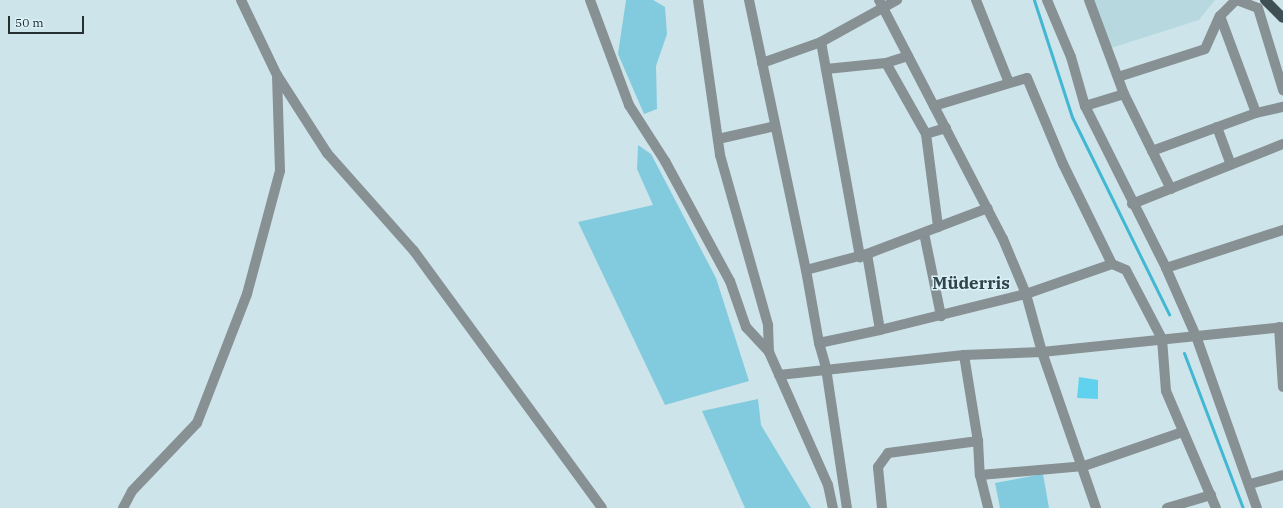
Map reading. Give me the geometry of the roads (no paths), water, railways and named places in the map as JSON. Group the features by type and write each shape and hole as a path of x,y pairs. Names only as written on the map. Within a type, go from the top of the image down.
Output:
{"main road":[{"path":"1265,0 1283,18"}],"street":[{"path":"241,0 277,75 328,153 414,251 602,508"},
{"path":"590,0 628,106 665,161 730,281 746,327 769,352 828,484 833,508"},
{"path":"698,0 718,139 768,325 769,352"},
{"path":"749,0 806,270 819,343 826,368 847,508"},
{"path":"762,63 821,42 881,4 897,0"},
{"path":"976,0 1009,83"},
{"path":"1047,0 1071,57 1085,106 1132,204 1166,268 1196,336 1250,484 1257,508"},
{"path":"1089,0 1124,94 1171,188"},
{"path":"1118,77 1205,48 1220,16 1236,0 1258,8 1283,90"},
{"path":"881,4 988,208 1026,294 1042,352 1084,466 1096,508"},
{"path":"1220,16 1256,113"},
{"path":"821,42 880,330"},
{"path":"826,69 886,63 908,56"},
{"path":"886,63 926,134 938,227"},
{"path":"123,508 132,491 198,424 247,294 280,171 277,75"},
{"path":"934,106 1027,78 1063,164 1112,264 1126,270 1162,339 1166,391 1216,508"},
{"path":"1085,106 1124,94"},
{"path":"1152,151 1256,113 1283,107"},
{"path":"718,139 775,126"},
{"path":"1218,127 1231,164"},
{"path":"926,134 946,128"},
{"path":"1132,204 1283,144"},
{"path":"806,270 864,256 988,208"},
{"path":"1166,268 1283,230"},
{"path":"924,233 941,316"},
{"path":"819,343 941,316 1026,294 1112,264"},
{"path":"779,375 826,368 964,355 1042,352 1281,327 1283,387"},
{"path":"964,355 978,441 980,475 988,508"},
{"path":"980,475 1084,466 1183,432"},
{"path":"882,508 878,467 888,453 978,441"},
{"path":"1250,484 1283,475"},
{"path":"1167,508 1211,495"}],"waterway":[{"path":"1034,0 1072,117 1169,314"},
{"path":"1184,353 1243,508"}],"district":[{"name":"Müderris","path":"971,284"}]}
